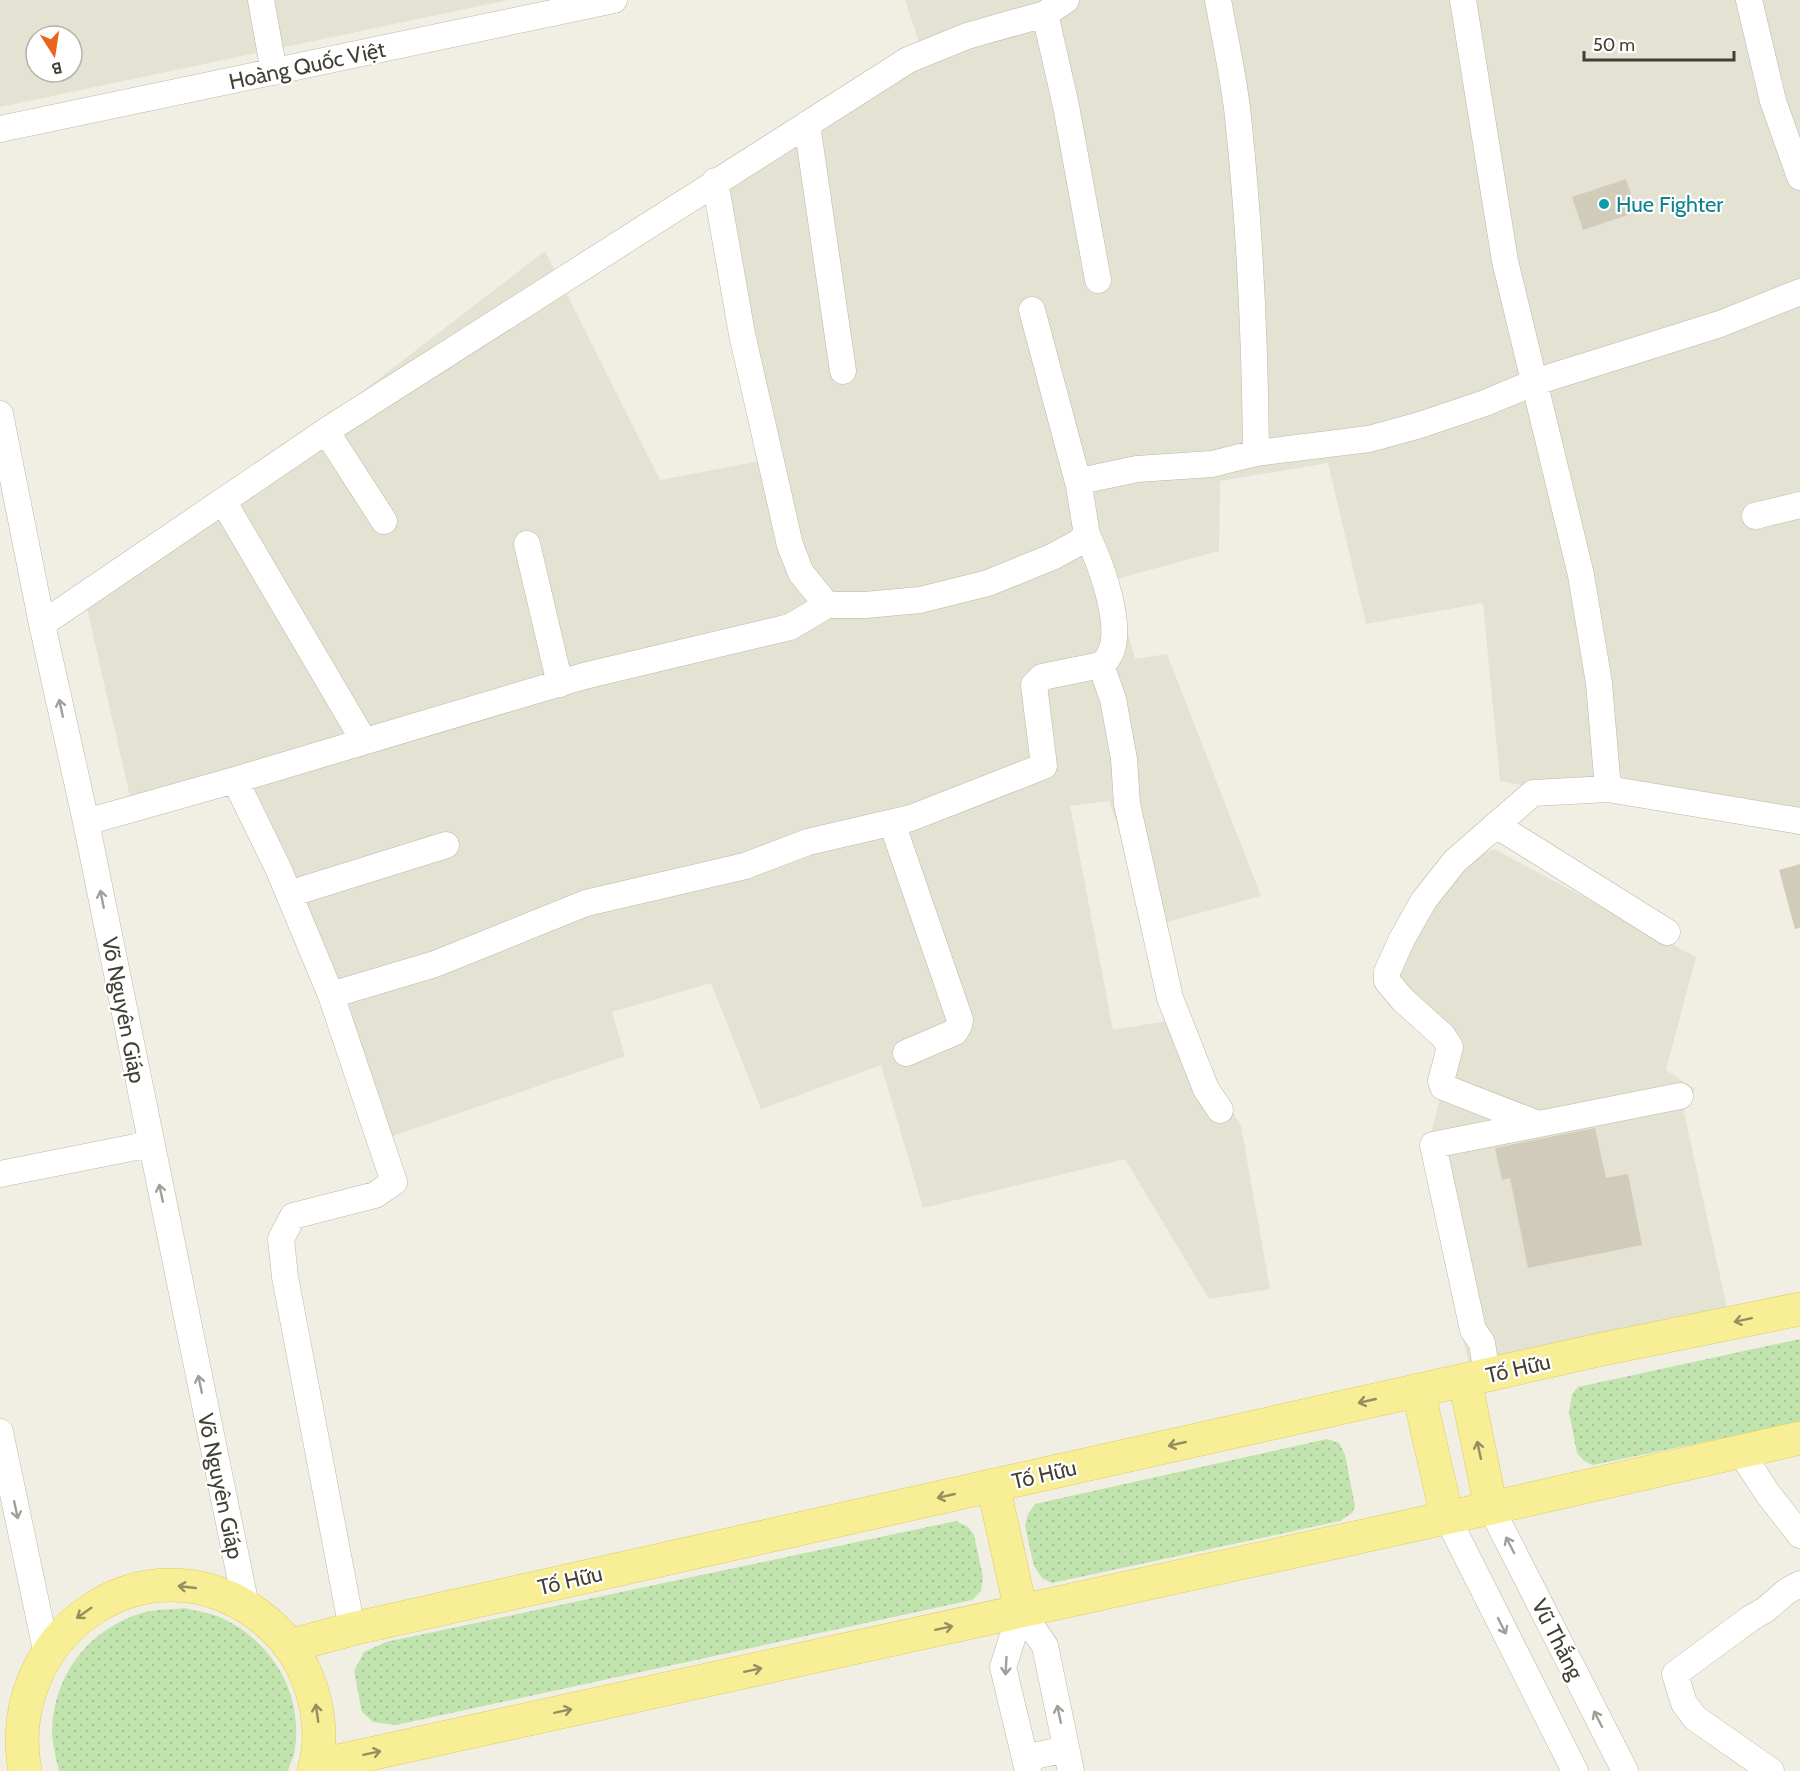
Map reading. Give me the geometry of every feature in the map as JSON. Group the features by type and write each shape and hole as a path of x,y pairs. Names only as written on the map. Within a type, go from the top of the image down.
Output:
{"main road":[{"name":"Tố Hữu","path":"290,1646 352,1629 1476,1377 1800,1309"},
{"path":"1476,1377 1491,1508"},
{"path":"1418,1390 1447,1517"},
{"path":"25,1771 21,1755 20,1730 11,1708 46,1650 64,1629 86,1611 111,1598 137,1589 165,1586 193,1587 220,1594 246,1606 270,1624 290,1646 303,1667 314,1699 318,1715 319,1741 314,1768 1800,1438"},
{"path":"993,1485 1021,1611"}],"street":[{"path":"261,0 274,72"},
{"name":"Hoàng Quốc Việt","path":"0,129 614,0"},
{"path":"42,624 326,431 715,181 917,56 968,36 1045,14 1066,0"},
{"path":"1218,0 1238,114 1251,271 1256,453"},
{"path":"1463,0 1505,261 1581,574 1599,683 1608,789"},
{"path":"1749,0 1773,101 1800,177"},
{"path":"1045,14 1066,106 1098,280"},
{"path":"807,124 843,371"},
{"path":"715,181 742,334 789,544 801,573 826,605"},
{"path":"1079,486 1086,480 1101,475 1137,469 1212,464 1256,453 1369,440 1485,403 1535,382 1720,324 1800,292"},
{"path":"331,995 435,964 586,903 745,867 808,842 911,818 1044,766 1034,685 1042,677 1101,665 1110,657 1114,627 1105,577 1087,535 1079,486 1032,310"},
{"name":"Võ Nguyên Giáp","path":"0,414 246,1606"},
{"path":"326,431 384,521"},
{"path":"223,501 364,741"},
{"path":"1755,516 1800,505"},
{"path":"86,822 584,676 790,627 826,605 865,605 920,600 988,583 1052,557 1078,543 1087,535"},
{"path":"527,544 560,684"},
{"path":"1101,665 1113,699 1124,759 1127,804 1170,998 1206,1089 1221,1110"},
{"path":"235,780 289,894 331,995 394,1182 375,1195 293,1216 281,1239 285,1277 352,1629"},
{"path":"1538,1124 1443,1087 1441,1081 1450,1047 1448,1042 1403,1000 1387,981 1387,972 1402,939 1424,900 1455,861 1533,793 1608,789 1800,821"},
{"path":"892,823 960,1020 955,1032 906,1053"},
{"path":"1496,825 1667,932"},
{"path":"289,894 446,845"},
{"path":"1476,1377 1482,1343 1473,1330 1470,1320 1433,1145 1680,1096"},
{"path":"0,1174 151,1144"},
{"path":"0,1432 46,1650"},
{"path":"1740,1451 1768,1494 1800,1535"},
{"name":"Vũ Thắng","path":"1491,1508 1625,1771"},
{"name":"Vũ Thắng","path":"1447,1517 1575,1771"},
{"path":"1771,1771 1695,1718 1684,1703 1675,1674 1800,1584"},
{"path":"1021,1611 1045,1646 1069,1760 1026,1765 1004,1667 1021,1611"}],"shaded area":[{"path":"0,0 508,0 0,107"},
{"path":"905,0 1800,0 1800,835 1500,781 1483,603 1366,624 1328,463 1220,481 1219,551 1113,580 1135,659 1167,654 1261,896 1153,926 1109,801 1070,806 1113,1030 1179,1019 1241,1126 1270,1289 1209,1299 1125,1159 923,1208 881,1065 761,1109 711,983 612,1012 625,1056 384,1139 239,789 134,814 86,604 545,251 660,480 760,461 710,194 923,54"},
{"path":"1494,849 1696,957 1666,1070 1695,1089 1684,1112 1730,1322 1473,1382 1423,1163 1455,1041 1394,983 1439,877"}],"green space":[{"path":"1800,1339 1800,1422 1593,1465 1584,1461 1577,1453 1569,1412 1572,1394 1578,1387"},
{"path":"1327,1439 1339,1443 1345,1455 1355,1506 1352,1513 1340,1521 1052,1583 1042,1578 1034,1566 1025,1526 1028,1514 1035,1504"},
{"path":"956,1521 968,1527 974,1535 983,1577 981,1591 972,1600 396,1725 373,1722 362,1712 354,1671 364,1652 386,1642"},
{"path":"184,1608 220,1617 241,1629 257,1642 281,1672 294,1709 296,1729 294,1752 288,1771 59,1771 52,1735 54,1710 59,1690 78,1656 106,1630 123,1620 157,1610"}],"building":[{"name":"Hue Fighter","path":"1626,179 1637,212 1583,230 1572,197"},
{"path":"1800,864 1800,928 1795,929 1779,870"},
{"path":"1595,1128 1606,1178 1628,1174 1642,1245 1528,1268 1510,1178 1502,1180 1495,1148"}],"place":[{"name":"Hue Fighter","path":"1604,204"}]}
